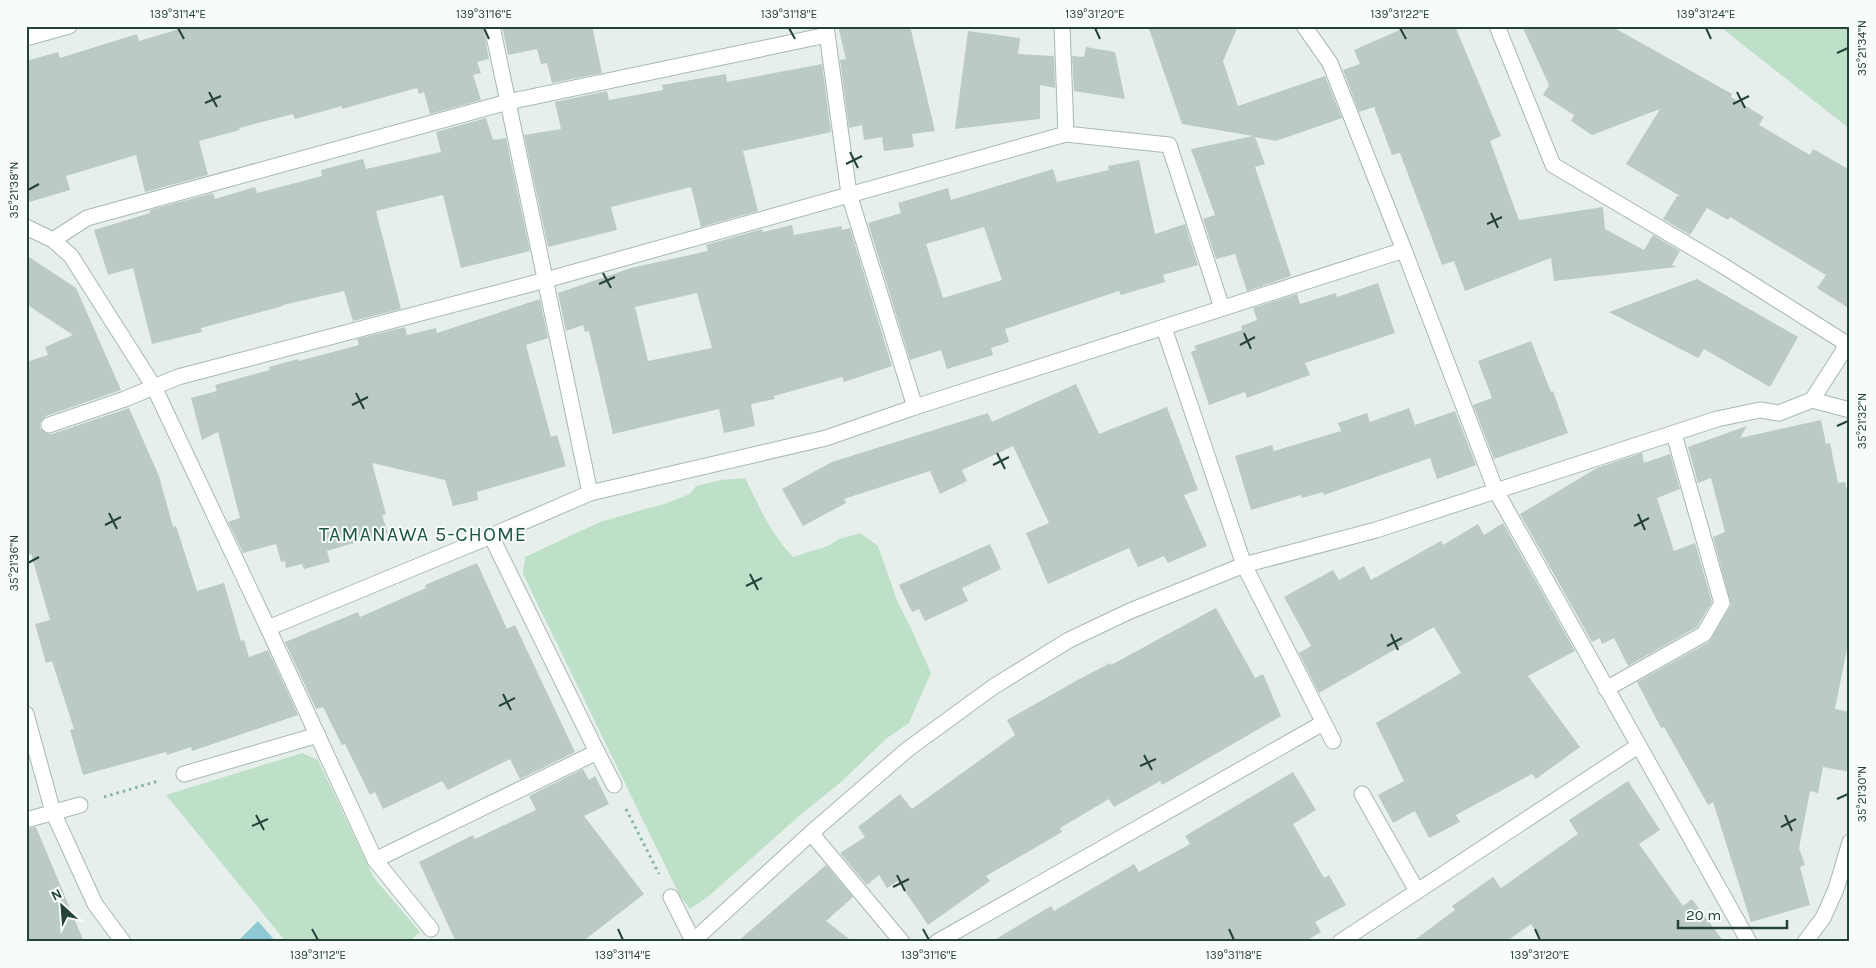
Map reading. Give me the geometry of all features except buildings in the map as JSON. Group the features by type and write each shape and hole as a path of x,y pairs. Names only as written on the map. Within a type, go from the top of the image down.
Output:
{"street":[{"path":"26,38 69,26"},
{"path":"492,26 590,492"},
{"path":"1062,26 1066,134"},
{"path":"1304,26 1330,63 1496,491 1749,942"},
{"path":"671,897 692,941 811,833 908,749 1002,682 1069,640 1130,611 1244,565 1376,530 1717,419 1760,410 1779,413 1812,400 1844,350 1844,342 1722,265 1553,165 1497,26"},
{"path":"53,240 87,218 508,102 827,31 849,194 914,407"},
{"path":"49,425 178,378 546,280 1066,134 1169,145 1222,308"},
{"path":"26,227 53,240 71,256 154,387 375,860 431,929"},
{"path":"268,628 491,536 590,492 826,438 914,407 1404,250"},
{"path":"1164,328 1244,565 1333,741"},
{"path":"1812,400 1850,410"},
{"path":"1606,689 1704,634 1722,603 1674,434"},
{"path":"491,536 614,785"},
{"path":"26,714 53,812 95,904 123,942"},
{"path":"938,942 1323,723"},
{"path":"184,774 318,735"},
{"path":"1340,942 1638,746"},
{"path":"375,860 598,752"},
{"path":"1362,794 1417,891"},
{"path":"26,820 80,805"},
{"path":"811,833 902,942"},
{"path":"1805,942 1824,918 1836,889 1850,842"}],"path":[{"path":"80,805 184,774"},
{"path":"614,785 671,897"}],"green space":[{"path":"1719,26 1850,26 1850,129"},
{"path":"745,478 772,529 793,557 860,533 878,546 898,603 931,673 909,723 887,738 841,782 798,817 709,896 690,909 680,896 523,574 525,557 600,522 667,503 690,494 696,486 721,480"},
{"path":"302,753 318,760 374,878 420,932 408,942 286,942 166,795"}],"water":[{"path":"258,921 276,942 237,942"}],"district":[{"name":"TAMANAWA 5-CHOME","path":"423,534"}]}
